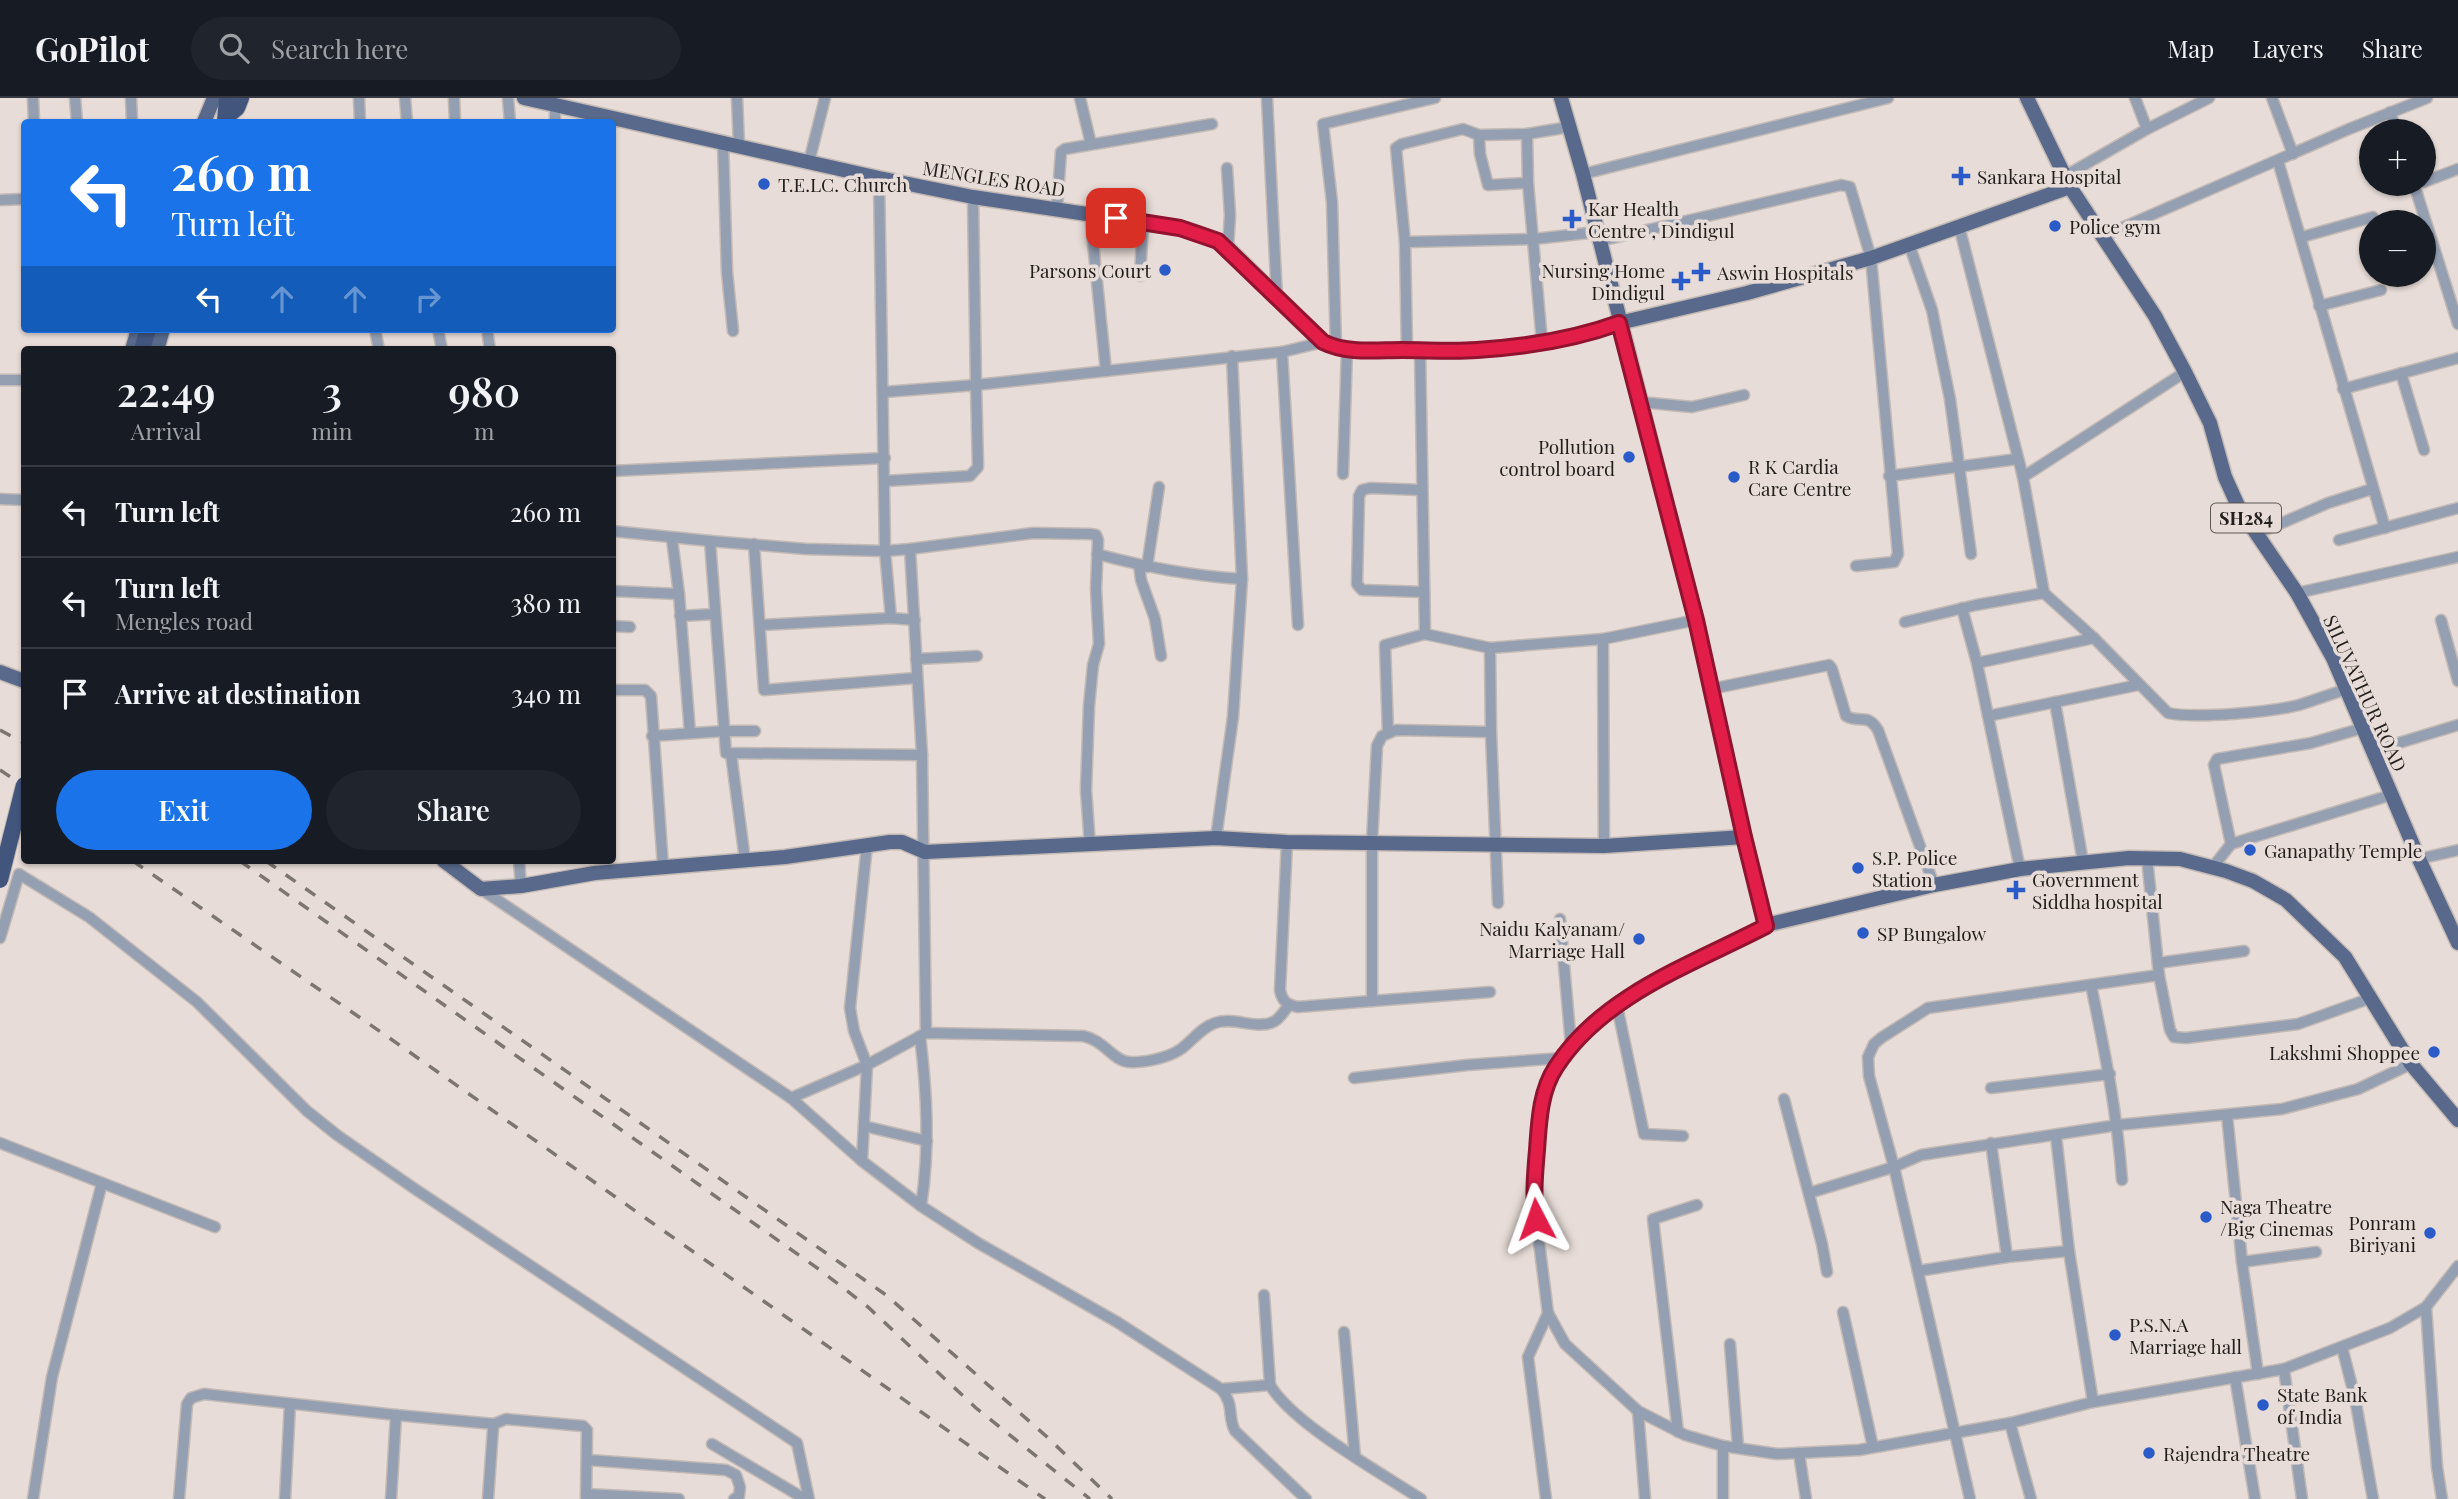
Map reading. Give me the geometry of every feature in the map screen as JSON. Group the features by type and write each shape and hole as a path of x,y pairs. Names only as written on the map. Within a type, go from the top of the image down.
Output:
{"highway":[{"path":"227,98 229,119"},
{"path":"230,119 243,98"},
{"path":"0,880 21,797"}],"main road":[{"path":"205,119 214,98"},
{"name":"MENGLES ROAD","path":"524,98 562,104 879,178 973,197 1057,208 1199,233 1227,248 1278,299 1335,346"},
{"path":"1560,98 1583,174 1696,620 1766,926 1934,885 2020,869 2147,858 2180,859 2213,867 2253,881 2286,900 2345,957 2411,1064 2458,1120"},
{"name":"SILUVATHUR ROAD","path":"2027,98 2067,182 2155,316 2185,372 2210,424 2234,498 2297,593 2333,658 2458,943"},
{"path":"1335,346 1475,351 1599,331 1619,323 1747,293 1871,258 2067,182"},
{"path":"0,672 21,680"},
{"path":"448,864 481,889 521,887 594,867 663,866 745,860 902,842 925,852 1216,838 1287,842 1604,846 1744,837"}],"street":[{"path":"33,98 34,119"},
{"path":"75,98 77,119"},
{"path":"131,98 132,119"},
{"path":"359,98 360,119"},
{"path":"405,98 407,119"},
{"path":"454,98 456,119"},
{"path":"508,98 510,119"},
{"path":"737,98 739,145"},
{"path":"809,162 825,98"},
{"path":"1080,98 1091,144"},
{"path":"1268,98 1278,299"},
{"path":"1343,474 1335,346 1332,202 1323,124 1436,98"},
{"path":"1583,174 1888,98"},
{"path":"2135,98 2147,129"},
{"path":"2067,182 2147,129 2209,98"},
{"path":"2272,98 2293,154"},
{"path":"2103,236 2427,98"},
{"path":"2390,112 2392,119"},
{"path":"1057,208 1061,152 1070,147 1212,124"},
{"path":"1425,634 1422,490 1396,148 1402,144 1463,129 1479,135 1527,134 1569,127"},
{"path":"1527,134 1528,183 1542,342"},
{"path":"1479,135 1479,154 1488,185 1528,183"},
{"path":"723,142 727,272 733,331"},
{"path":"2278,161 2385,528"},
{"path":"1227,168 1230,215 1227,248"},
{"path":"2436,177 2458,169"},
{"path":"879,178 885,551 891,618"},
{"path":"1405,242 1598,236 1846,185 1852,191 1871,258 1897,558 1888,564 1856,566"},
{"path":"2421,196 2458,324"},
{"path":"885,481 960,477 975,472 978,467 973,197"},
{"path":"0,200 21,199"},
{"path":"1090,214 1106,371"},
{"path":"2302,237 2359,221"},
{"path":"1140,276 1143,222"},
{"path":"1959,226 2023,477 2044,593 2094,638 2168,713 2206,715 2287,707 2347,689"},
{"path":"1909,244 1932,310 1950,399 1970,554"},
{"path":"2319,306 2381,290"},
{"path":"884,393 1335,346"},
{"path":"1282,352 1298,625"},
{"path":"1216,838 1233,717 1242,579 1232,356"},
{"path":"2343,389 2458,358"},
{"path":"2023,477 2185,372"},
{"path":"2402,373 2424,450"},
{"path":"0,380 21,380"},
{"path":"1640,402 1692,407 1744,395"},
{"path":"616,471 885,458"},
{"path":"1889,476 2017,459"},
{"path":"1159,487 1141,580 1155,618 1161,656"},
{"path":"2256,534 2328,503 2372,488"},
{"path":"1422,490 1362,490 1359,496 1357,584 1362,590 1424,593"},
{"path":"0,499 21,500"},
{"path":"2339,540 2458,508"},
{"path":"616,532 672,539 885,551 1032,533 1096,536 1099,644 1091,674 1086,790 1090,846"},
{"path":"672,539 690,733"},
{"path":"710,541 726,753 922,755"},
{"path":"754,544 764,690 916,678"},
{"path":"910,549 925,852 923,1035 927,1141 921,1206"},
{"path":"1097,554 1199,576 1242,579"},
{"path":"2297,593 2458,557"},
{"path":"616,591 679,594"},
{"path":"1905,622 2044,593"},
{"path":"1962,608 1977,663 2020,869"},
{"path":"680,617 715,614"},
{"path":"761,625 891,618 915,620"},
{"path":"1388,733 1385,645 1425,634 1490,648 1603,639 1696,620"},
{"path":"2441,620 2458,681"},
{"path":"616,626 630,627"},
{"path":"1977,663 2094,638"},
{"path":"1603,639 1604,846"},
{"path":"1490,648 1494,845 1498,903"},
{"path":"916,659 978,656"},
{"path":"1711,689 1829,665 1846,716 1851,719 1867,719 1873,722 1878,730 1934,885"},
{"path":"1988,716 2138,685"},
{"path":"616,690 649,692 663,866"},
{"path":"2054,702 2083,862"},
{"path":"2372,751 2458,725"},
{"path":"2231,844 2214,765 2217,759 2311,743 2363,728"},
{"path":"1372,1001 1372,842 1377,746 1382,736 1396,730 1491,732"},
{"path":"652,736 755,731"},
{"path":"731,754 745,860"},
{"path":"2213,867 2231,844 2391,795"},
{"path":"1287,842 1280,990 1282,999 1290,1005 1298,1007 1490,992"},
{"path":"862,1161 867,1065 853,1031 850,1008 867,845"},
{"path":"2419,859 2458,850"},
{"path":"2147,858 2158,969 2169,1030 2174,1037 2186,1038 2298,1024 2371,998"},
{"path":"0,864 89,917 197,1002 307,1111 337,1135 797,1443 807,1499"},
{"path":"519,864 521,887"},
{"path":"0,938 19,874"},
{"path":"481,889 791,1098 862,1161 921,1206 978,1243 1117,1322 1221,1389 1231,1404 1232,1427 1235,1431 1306,1499"},
{"path":"1560,919 1571,1045"},
{"path":"1766,926 1643,989 1617,1006 1571,1045 1554,1068 1541,1106 1533,1195 1548,1313 1565,1344 1638,1410 1678,1432 1723,1446 1777,1454 1873,1447 2010,1423 2093,1402 2284,1369 2390,1328 2426,1307 2458,1266"},
{"path":"1970,1499 1894,1167 1869,1076 1868,1057 1874,1044 1928,1008 2091,985 2244,951"},
{"path":"2091,985 2110,1074 2118,1125 2122,1180"},
{"path":"791,1098 867,1065 923,1035 1083,1036 1101,1042 1120,1061 1130,1063 1156,1059 1179,1051 1208,1026 1217,1022 1265,1024 1275,1021 1290,1005"},
{"path":"1617,1006 1644,1135 1683,1136"},
{"path":"1354,1078 1467,1065 1563,1058"},
{"path":"1809,1194 1894,1167 1922,1154 2118,1125 2282,1109 2358,1089 2411,1064"},
{"path":"1991,1088 2110,1074"},
{"path":"1784,1099 1827,1272"},
{"path":"2227,1115 2242,1262 2258,1374"},
{"path":"864,1126 927,1141"},
{"path":"2056,1136 2069,1251 2093,1402"},
{"path":"0,1143 215,1227"},
{"path":"1991,1143 2007,1257"},
{"path":"33,1499 52,1377 102,1183"},
{"path":"1678,1432 1653,1219 1697,1205"},
{"path":"1918,1271 2007,1257 2069,1251"},
{"path":"2242,1262 2316,1252"},
{"path":"1264,1295 1270,1385 1275,1394 1299,1417 1421,1499"},
{"path":"2426,1307 2437,1467 2442,1499"},
{"path":"1843,1312 1873,1447"},
{"path":"1546,1499 1528,1357 1548,1313"},
{"path":"1344,1332 1355,1457"},
{"path":"1730,1344 1738,1447"},
{"path":"2342,1347 2355,1398 2373,1499"},
{"path":"2284,1369 2302,1499"},
{"path":"2235,1377 2255,1499"},
{"path":"1221,1389 1270,1385"},
{"path":"179,1499 187,1404 191,1398 204,1394 494,1424 506,1419 583,1426 587,1430 586,1497 679,1499"},
{"path":"285,1499 290,1404"},
{"path":"1638,1410 1645,1499"},
{"path":"391,1499 396,1415"},
{"path":"2010,1423 2031,1499"},
{"path":"488,1499 494,1424"},
{"path":"712,1444 807,1499"},
{"path":"1723,1446 1723,1499"},
{"path":"1799,1453 1806,1499"},
{"path":"588,1460 726,1470 736,1475 740,1487 739,1496 734,1499"}],"railway":[{"path":"0,730 21,741"},
{"path":"0,770 21,784"},
{"path":"137,864 1045,1499"},
{"path":"244,864 820,1270 868,1307 976,1408 1090,1499"},
{"path":"270,864 886,1295 1046,1436 1112,1499"}],"place":[{"name":"Sankara Hospital","path":"1961,176"},
{"name":"T.E.LC. Church","path":"764,184"},
{"name":"Kar Health Centre , Dindigul","path":"1572,219"},
{"name":"Police gym","path":"2055,226"},
{"name":"Parsons Court","path":"1165,270"},
{"name":"Aswin Hospitals","path":"1701,272"},
{"name":"Nursing Home Dindigul","path":"1681,281"},
{"name":"Pollution control board","path":"1629,457"},
{"name":"R K Cardia Care Centre","path":"1734,477"},
{"name":"Ganapathy Temple","path":"2250,850"},
{"name":"S.P. Police Station","path":"1858,868"},
{"name":"Government Siddha hospital","path":"2016,890"},
{"name":"SP Bungalow","path":"1863,933"},
{"name":"Naidu Kalyanam/ Marriage Hall","path":"1639,939"},
{"name":"Lakshmi Shoppee","path":"2434,1052"},
{"name":"Naga Theatre /Big Cinemas","path":"2206,1217"},
{"name":"Ponram Biriyani","path":"2430,1233"},
{"name":"P.S.N.A Marriage hall","path":"2115,1335"},
{"name":"State Bank of India","path":"2263,1405"},
{"name":"Rajendra Theatre","path":"2149,1453"}],"route":[{"path":"1116,218 1180,228 1218,241 1323,342 1336,348 1475,351 1531,345 1599,331 1619,323 1696,620 1766,926 1643,989 1596,1022 1571,1045 1554,1068 1541,1106 1533,1195 1536,1219"}]}
